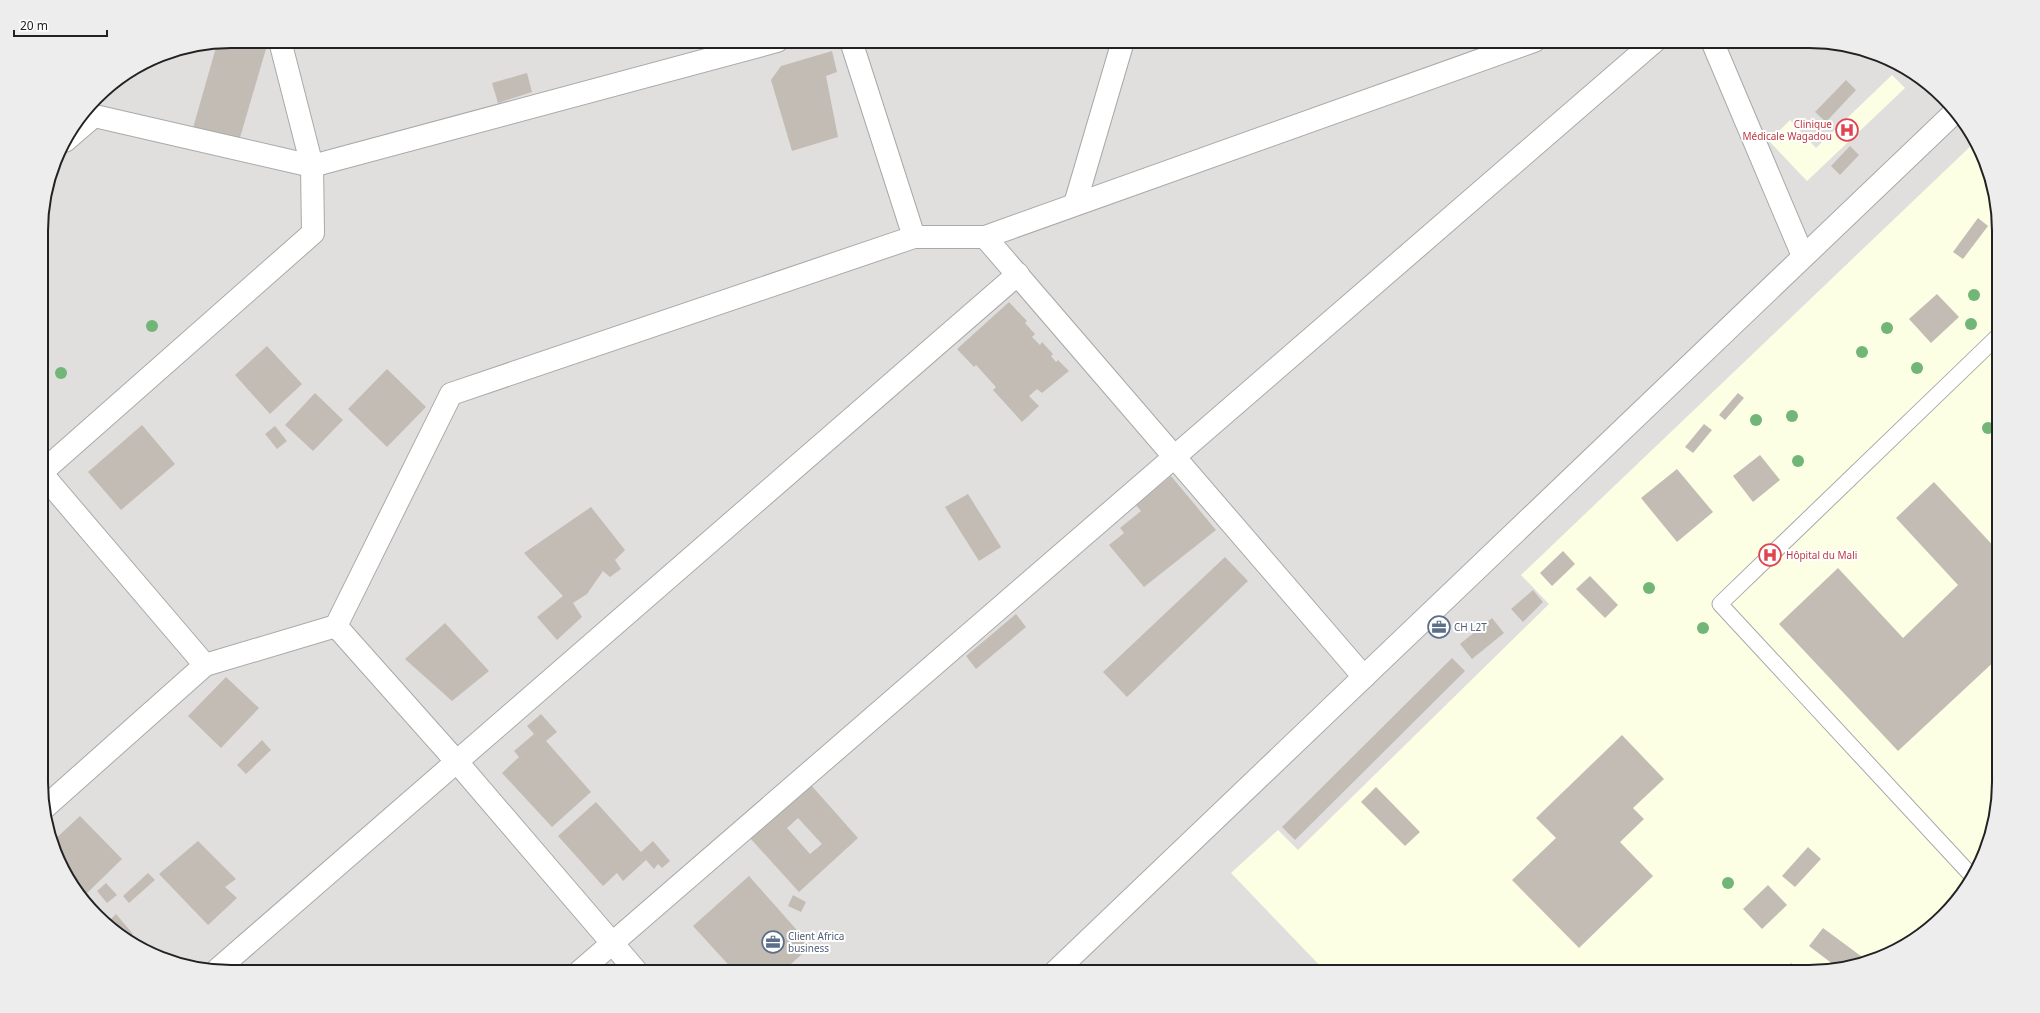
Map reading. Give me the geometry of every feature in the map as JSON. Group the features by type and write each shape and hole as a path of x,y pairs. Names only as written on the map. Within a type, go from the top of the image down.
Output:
{"street":[{"path":"48,468 313,233 312,166 282,48"},
{"path":"90,115 312,166 752,48"},
{"path":"853,48 914,237"},
{"path":"1075,204 1121,48"},
{"path":"49,802 205,665 336,626 451,394 914,237 985,237 1514,48"},
{"path":"587,965 1647,48"},
{"path":"1715,48 1803,256"},
{"path":"1062,965 1951,116"},
{"path":"985,237 1364,677"},
{"path":"223,965 1018,274"},
{"path":"48,480 205,665"},
{"path":"336,626 457,762 631,965"}],"lane":[{"path":"1968,872 1720,604 1992,342"}],"shaded area":[{"path":"219,48 1821,48 1856,54 1890,67 1910,79 1930,94 1946,110 1961,130 1973,150 1982,172 1986,184 1992,219 1992,794 1986,829 1973,863 1961,883 1946,903 1930,919 1910,934 1890,946 1868,955 1856,959 1821,965 219,965 184,959 150,946 130,934 110,919 94,903 79,883 67,863 58,841 54,829 48,794 48,219 54,184 67,150 86,120 110,94 130,79 161,62 184,54"},
{"name":"Clinique Médicale Wagadou","path":"1892,75 1905,88 1807,181 1769,141 1790,120 1816,148"},
{"name":"Hôpital du Mali","path":"1971,146 1978,161 1986,184 1992,219 1992,794 1986,829 1973,863 1954,893 1930,919 1910,934 1879,951 1856,959 1821,965 1319,965 1231,873 1278,830 1298,850 1549,604 1521,575"}],"building":[{"path":"216,49 266,49 239,141 193,128"},
{"path":"832,51 837,72 826,76 838,137 792,151 771,80 781,66"},
{"path":"527,73 532,92 498,103 492,83"},
{"path":"1846,80 1856,90 1826,122 1815,112"},
{"path":"1850,146 1859,155 1840,175 1831,166"},
{"path":"1978,218 1988,226 1963,259 1953,252"},
{"path":"1937,294 1959,317 1931,343 1909,319"},
{"path":"1009,302 1027,321 1025,323 1035,334 1032,337 1040,345 1042,342 1053,354 1051,356 1056,362 1058,360 1069,371 1042,393 1037,389 1029,396 1039,406 1022,422 993,390 996,387 976,365 974,367 957,349"},
{"path":"267,346 302,384 270,414 235,375"},
{"path":"387,369 426,407 387,447 348,409"},
{"path":"315,393 343,420 313,451 285,425"},
{"path":"1738,393 1744,398 1725,420 1719,415"},
{"path":"1704,424 1712,430 1693,453 1685,447"},
{"path":"142,425 175,464 121,510 88,472"},
{"path":"275,426 287,441 277,449 265,434"},
{"path":"1760,455 1780,480 1753,502 1733,476"},
{"path":"1677,469 1713,512 1677,542 1641,498"},
{"path":"1171,476 1216,530 1144,587 1109,545 1124,533 1120,528 1141,511 1136,505"},
{"path":"1934,482 1992,545 1992,664 1898,751 1779,624 1838,568 1903,638 1958,585 1896,518"},
{"path":"968,494 1001,547 979,561 945,507"},
{"path":"591,507 625,550 615,560 621,569 610,577 603,571 587,594 573,603 582,617 557,640 537,617 563,596 524,553"},
{"path":"1563,551 1575,564 1552,586 1540,573"},
{"path":"1225,557 1248,581 1127,697 1103,672"},
{"path":"1590,576 1618,605 1605,618 1576,589"},
{"path":"1533,590 1543,602 1523,622 1511,609"},
{"path":"1016,614 1026,627 976,669 966,656"},
{"path":"1492,618 1504,633 1472,659 1460,644"},
{"path":"445,623 489,671 452,701 405,659"},
{"path":"1452,658 1465,671 1295,840 1282,827"},
{"path":"226,677 259,708 221,748 188,716"},
{"path":"541,714 557,732 546,741 591,792 552,827 502,773 519,757 514,751 534,734 527,726"},
{"path":"1622,735 1664,779 1633,808 1644,819 1620,842 1653,876 1579,948 1512,880 1556,838 1536,818"},
{"path":"262,740 271,750 246,774 237,765"},
{"path":"811,785 858,838 799,892 750,838","holes":["798,818 822,844 810,854 787,828"]},
{"path":"1376,787 1420,832 1405,846 1361,802"},
{"path":"596,802 641,852 653,841 670,861 662,868 658,864 654,869 646,860 623,881 617,873 603,886 558,836"},
{"path":"80,816 122,859 86,894 67,863 57,838"},
{"path":"198,841 236,879 225,887 237,898 208,925 159,874"},
{"path":"1808,847 1821,859 1795,887 1782,876"},
{"path":"148,873 155,880 129,903 123,896"},
{"path":"749,876 811,946 790,965 729,965 693,926"},
{"path":"106,883 117,895 107,903 97,891"},
{"path":"1768,885 1787,905 1762,929 1743,909"},
{"path":"793,895 806,902 801,912 788,906"},
{"path":"116,914 133,934 130,934 111,919"},
{"path":"1823,928 1862,957 1832,963 1809,946"}],"place":[{"name":"Clinique Médicale Wagadou","path":"1847,130"},
{"name":"Hôpital du Mali","path":"1770,555"},
{"name":"CH L2T","path":"1439,627"},
{"name":"Client Africa business","path":"773,942"}]}
